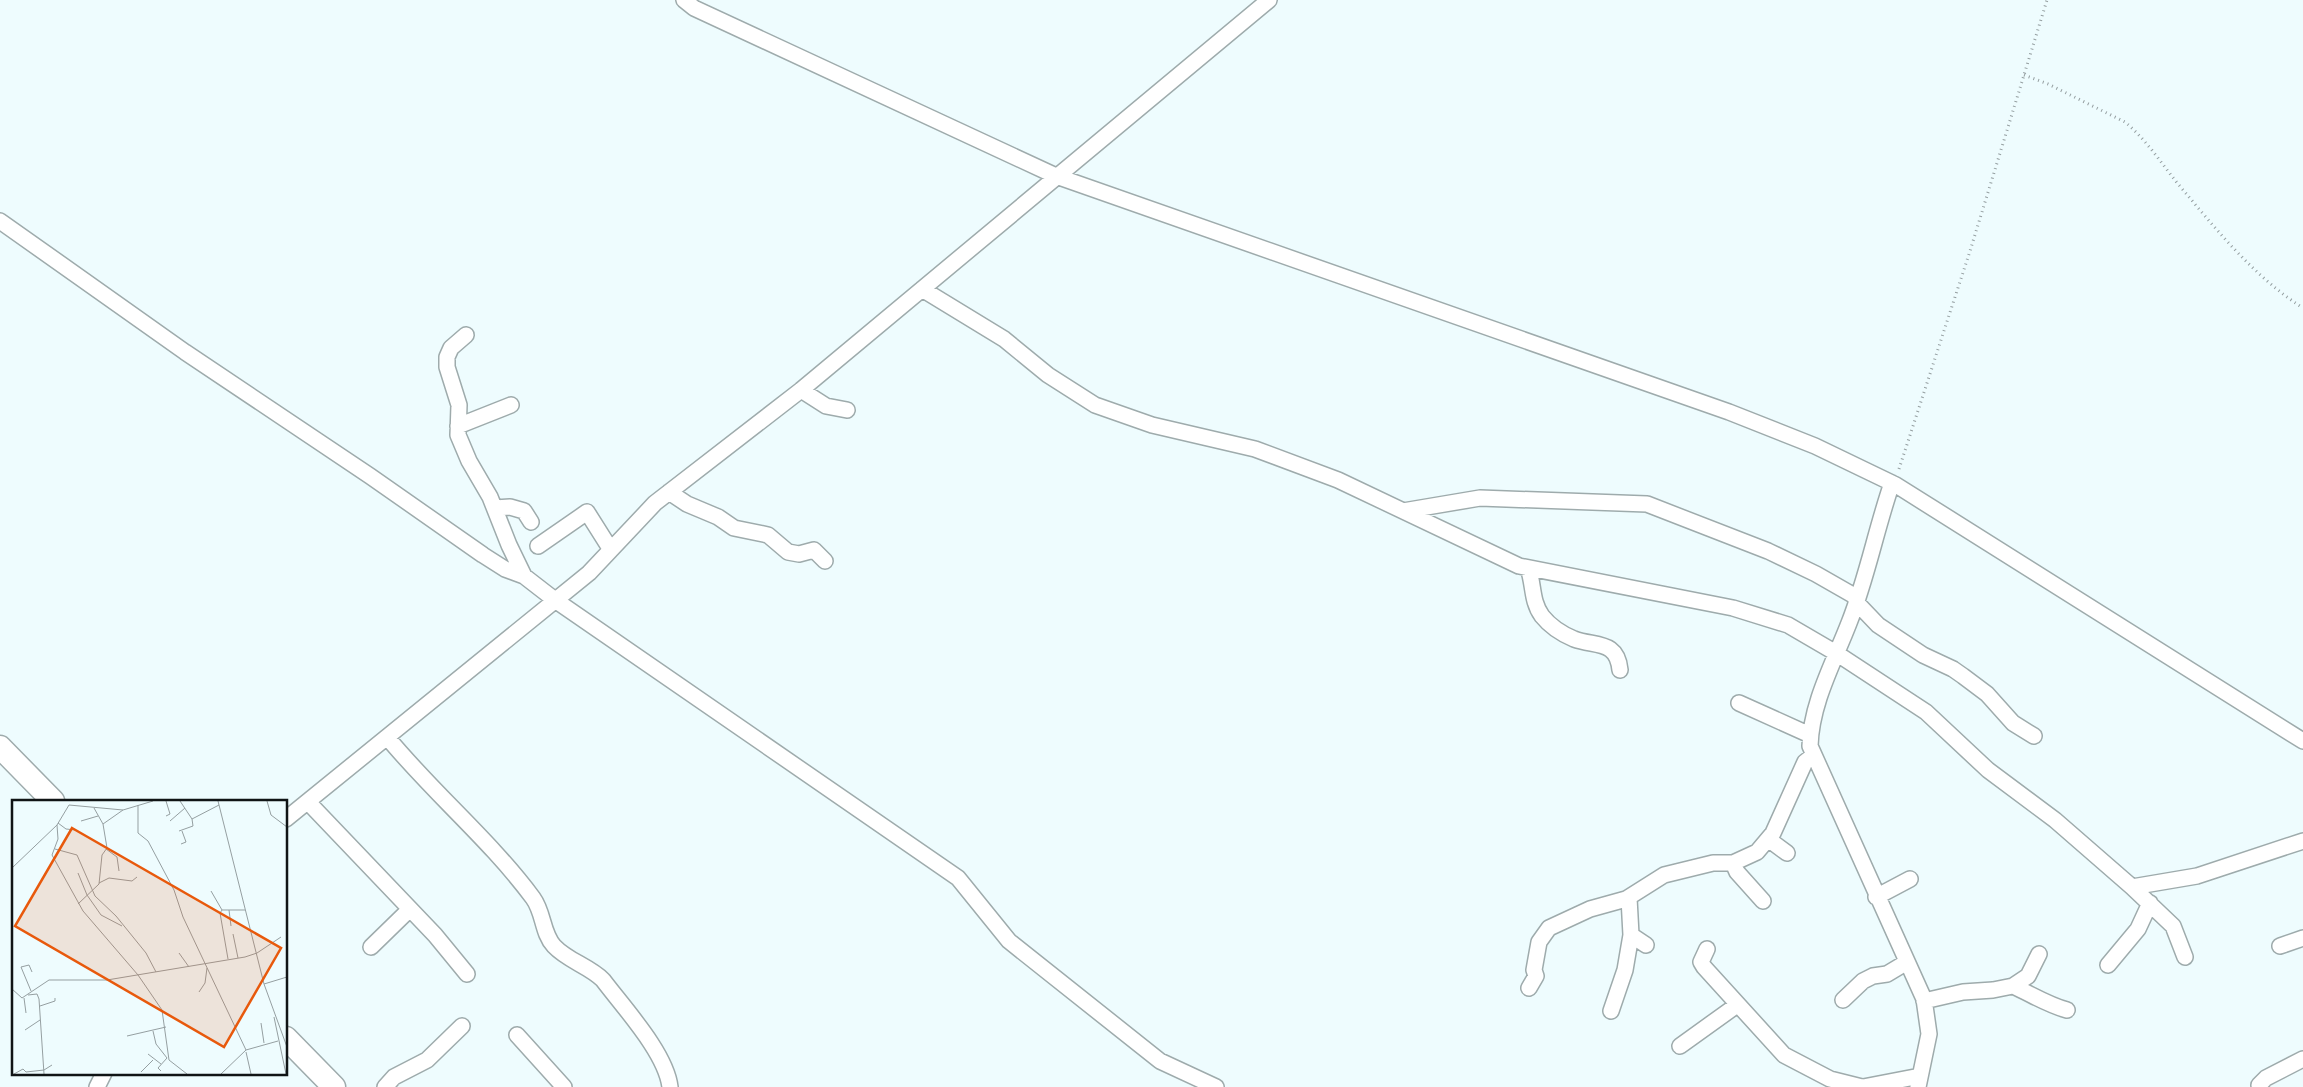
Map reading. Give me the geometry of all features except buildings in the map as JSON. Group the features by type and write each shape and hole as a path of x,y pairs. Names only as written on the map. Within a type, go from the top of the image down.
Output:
{"main road":[{"path":"0,747 52,800"},
{"path":"288,1040 334,1087"}],"street":[{"path":"684,0 694,8 1056,176 1729,412 1815,446 1892,483 2303,741"},
{"path":"288,818 589,573 655,503 801,390 1269,0"},
{"path":"0,221 185,352 370,476 483,555 505,569 524,576 555,600 958,878 1009,941 1160,1061 1216,1087"},
{"path":"922,289 1004,339 1048,375 1095,405 1152,425 1255,449 1338,480 1464,541 1528,568 1733,608 1788,625 1836,653 1926,712 1988,770 2055,820 2150,903 2173,926 2185,957"},
{"path":"466,335 451,348 447,367 459,405 458,435 465,453 495,508 509,545 524,576"},
{"path":"801,390 826,406 847,410"},
{"path":"458,426 511,405"},
{"path":"1707,949 1701,962 1704,967 1737,1005 1767,1034 1779,1050 1793,1061 1830,1079 1862,1087 1919,1081 1928,1034 1924,1001 1810,746 1810,724 1857,600 1877,527 1892,483"},
{"path":"669,492 687,504 718,517 734,528 768,535 788,552 799,554 814,550 825,561"},
{"path":"1403,510 1480,498 1647,504 1768,551 1816,574 1857,600 1878,625 1923,655 1953,669 1988,694 2013,723 2034,736"},
{"path":"495,508 510,507 524,511 531,522"},
{"path":"538,546 587,512 611,550"},
{"path":"1528,568 1532,579 1535,605 1542,616 1562,633 1575,639 1607,646 1618,659 1620,670"},
{"path":"1739,703 1810,735"},
{"path":"387,737 431,788 465,820 534,898 543,919 547,938 554,946 564,956 596,973 604,980 662,1061 667,1071 670,1087"},
{"path":"1529,988 1536,976 1534,970 1539,942 1549,928 1590,909 1629,898 1654,880 1674,872 1684,872 1713,864 1733,864 1753,855 1763,847 1773,833 1804,762 1814,756"},
{"path":"308,802 435,935 467,974"},
{"path":"1768,839 1787,853"},
{"path":"2132,886 2198,876 2303,841"},
{"path":"1733,864 1737,872 1763,901"},
{"path":"1876,897 1910,879"},
{"path":"1611,1011 1624,970 1630,935 1629,898"},
{"path":"2108,965 2138,929 2150,903"},
{"path":"371,947 410,910"},
{"path":"1630,935 1646,944"},
{"path":"2280,946 2303,938"},
{"path":"1924,1001 1963,992 2013,986 2028,976 2039,954"},
{"path":"1844,1000 1863,981 1873,976 1887,974 1907,962"},
{"path":"2013,986 2047,1001 2054,1007 2067,1010"},
{"path":"1680,1046 1737,1005"},
{"path":"385,1087 394,1077 427,1060 462,1026"},
{"path":"517,1035 564,1087"},
{"path":"2259,1085 2266,1078 2303,1059"},
{"path":"97,1087 104,1074"}],"path":[{"path":"1892,483 1902,463 1932,371 2047,0"},
{"path":"2024,76 2048,84 2125,122 2134,129 2221,235 2256,270 2303,308"}]}
